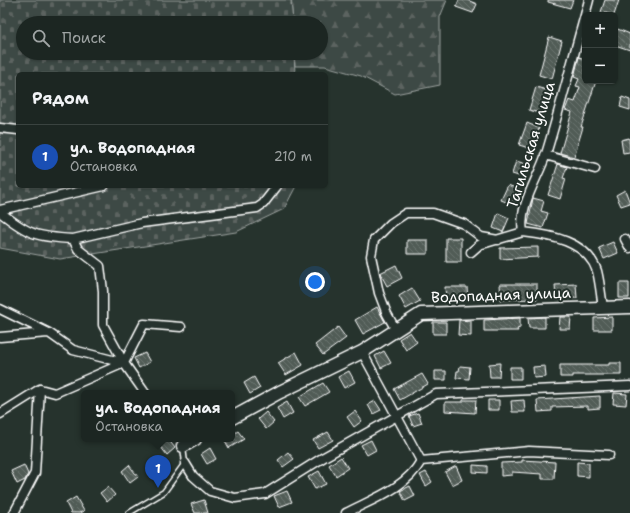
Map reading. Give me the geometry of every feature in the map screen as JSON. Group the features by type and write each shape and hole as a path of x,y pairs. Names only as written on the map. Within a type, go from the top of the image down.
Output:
{"street":[{"name":"Тагильская улица","path":"586,12 589,0"},
{"name":"Тагильская улица","path":"582,26 545,155 526,205 522,224 523,232 543,234 575,245 589,258 596,269 603,308"},
{"path":"0,128 16,130"},
{"path":"545,155 595,169"},
{"path":"0,211 96,188"},
{"path":"0,211 31,234 45,238 73,239 142,223 257,208 263,204 275,188"},
{"path":"396,330 387,314 379,293 371,256 374,240 391,223 406,214 433,214 464,224 481,237 498,240"},
{"path":"471,252 479,245 523,232"},
{"path":"73,239 78,249 100,266 103,291 103,325 124,363 143,390"},
{"path":"625,239 630,248"},
{"name":"Водопадная улица","path":"235,416 280,392 362,352 421,314 630,307"},
{"path":"0,309 49,333 73,350 124,363"},
{"path":"0,414 40,389 55,393 124,363 144,324 181,328"},
{"path":"0,337 49,333"},
{"path":"362,352 421,461"},
{"path":"185,463 193,476 210,491 235,498 265,494 324,456 436,394 630,386"},
{"path":"14,513 35,473 40,389"},
{"path":"421,461 529,452 609,456"},
{"path":"346,513 402,484 415,473 421,461"}],"lane":[{"path":"129,513 164,492 185,463 181,442"}],"green space":[{"path":"0,0 291,0 292,16 16,16 16,60 294,60 295,72 16,72 16,188 295,188 284,209 236,232 60,259 0,248"},
{"path":"291,0 447,0 440,17 440,85 395,94 361,76 325,66 295,66 295,60 328,60 328,16 292,16"}],"building":[{"path":"459,0 467,0 477,4 473,13 456,7"},
{"path":"548,0 573,0 570,8 548,2"},
{"path":"605,0 619,0 615,12 601,12"},
{"path":"618,29 630,34 630,50 618,46"},
{"path":"549,37 562,41 552,79 539,75"},
{"path":"579,57 582,58 582,84 595,84 581,127 583,127 574,157 560,153 572,112 565,110 569,100 575,102 580,87 576,86 579,79 574,77"},
{"path":"536,87 550,91 543,114 529,110"},
{"path":"622,97 630,100 630,110 620,107"},
{"path":"527,123 539,128 532,149 519,145"},
{"path":"629,138 630,152 623,153 621,140"},
{"path":"516,161 526,164 522,177 512,174"},
{"path":"558,164 567,167 563,178 566,179 560,199 548,195"},
{"path":"508,185 520,190 514,205 501,200"},
{"path":"625,190 630,203 621,206 616,195"},
{"path":"533,198 544,201 541,211 548,213 543,228 528,224"},
{"path":"498,213 509,218 503,232 493,228"},
{"path":"446,238 461,238 461,262 446,262"},
{"path":"407,240 428,240 428,254 407,254"},
{"path":"613,242 618,253 604,259 599,248"},
{"path":"538,247 538,257 500,259 500,248"},
{"path":"396,265 402,278 387,286 380,273"},
{"path":"619,283 629,283 629,298 619,298"},
{"path":"500,284 537,284 537,299 501,300"},
{"path":"576,284 577,298 556,299 555,285"},
{"path":"445,287 467,287 468,300 446,301"},
{"path":"412,288 420,301 406,309 399,296"},
{"path":"377,307 385,322 363,334 355,320"},
{"path":"545,317 545,328 529,328 528,318"},
{"path":"560,317 571,317 570,329 559,329"},
{"path":"612,317 612,330 594,330 594,318"},
{"path":"520,318 520,328 517,329 518,331 484,331 484,320"},
{"path":"459,320 471,321 471,336 458,335"},
{"path":"433,322 446,322 446,334 433,334"},
{"path":"338,327 346,338 323,355 315,345"},
{"path":"410,332 417,342 406,350 399,339"},
{"path":"384,351 391,363 381,368 375,356"},
{"path":"296,352 303,365 286,375 278,363"},
{"path":"145,353 150,362 139,368 134,358"},
{"path":"500,363 499,377 490,377 489,364"},
{"path":"609,363 621,363 621,375 573,375 573,377 560,377 560,365 609,365"},
{"path":"460,366 470,367 469,379 456,378 457,371 459,371"},
{"path":"545,366 546,377 534,378 533,367"},
{"path":"510,367 521,367 521,379 510,379"},
{"path":"349,371 355,382 344,388 338,377"},
{"path":"435,371 446,371 446,380 435,380"},
{"path":"422,374 428,384 400,400 394,389"},
{"path":"254,377 260,388 250,394 244,383"},
{"path":"323,383 329,392 305,406 299,397"},
{"path":"614,393 627,394 626,405 613,404"},
{"path":"600,396 600,408 588,409 588,406 552,407 552,411 538,412 537,400"},
{"path":"463,400 476,400 475,413 445,411 445,402 463,402"},
{"path":"488,400 499,400 499,410 488,410"},
{"path":"524,400 525,412 512,412 511,401"},
{"path":"375,401 381,410 373,414 368,405"},
{"path":"287,402 293,413 283,419 277,408"},
{"path":"355,411 362,421 354,427 347,417"},
{"path":"266,412 274,422 266,429 258,419"},
{"path":"418,413 422,423 413,426 409,416"},
{"path":"238,431 244,439 229,448 226,442 235,442 235,433"},
{"path":"328,432 333,440 318,448 313,440"},
{"path":"371,440 376,450 367,455 361,445"},
{"path":"165,442 170,442 175,448 167,455 160,446"},
{"path":"210,448 216,459 207,464 201,454"},
{"path":"288,452 294,459 283,467 278,460"},
{"path":"341,457 348,468 336,476 329,465"},
{"path":"522,460 555,462 554,479 542,479 542,474 512,472 512,475 501,476 501,463 522,462"},
{"path":"577,462 589,463 589,477 577,476"},
{"path":"24,465 28,474 25,480 17,484 11,471"},
{"path":"129,465 138,477 130,483 122,471"},
{"path":"473,465 487,466 487,473 473,472"},
{"path":"456,466 462,480 452,485 445,472"},
{"path":"319,471 326,484 315,489 308,477"},
{"path":"426,472 432,482 426,486 420,475"},
{"path":"410,486 415,496 405,501 400,491"},
{"path":"108,487 115,495 107,502 100,493"},
{"path":"287,491 292,502 279,507 274,496"},
{"path":"76,497 84,511 79,513 71,513 66,503"},
{"path":"204,500 208,513 195,513 191,504"}],"place":[{"name":"ул. Водопадная","path":"158,488"}]}
